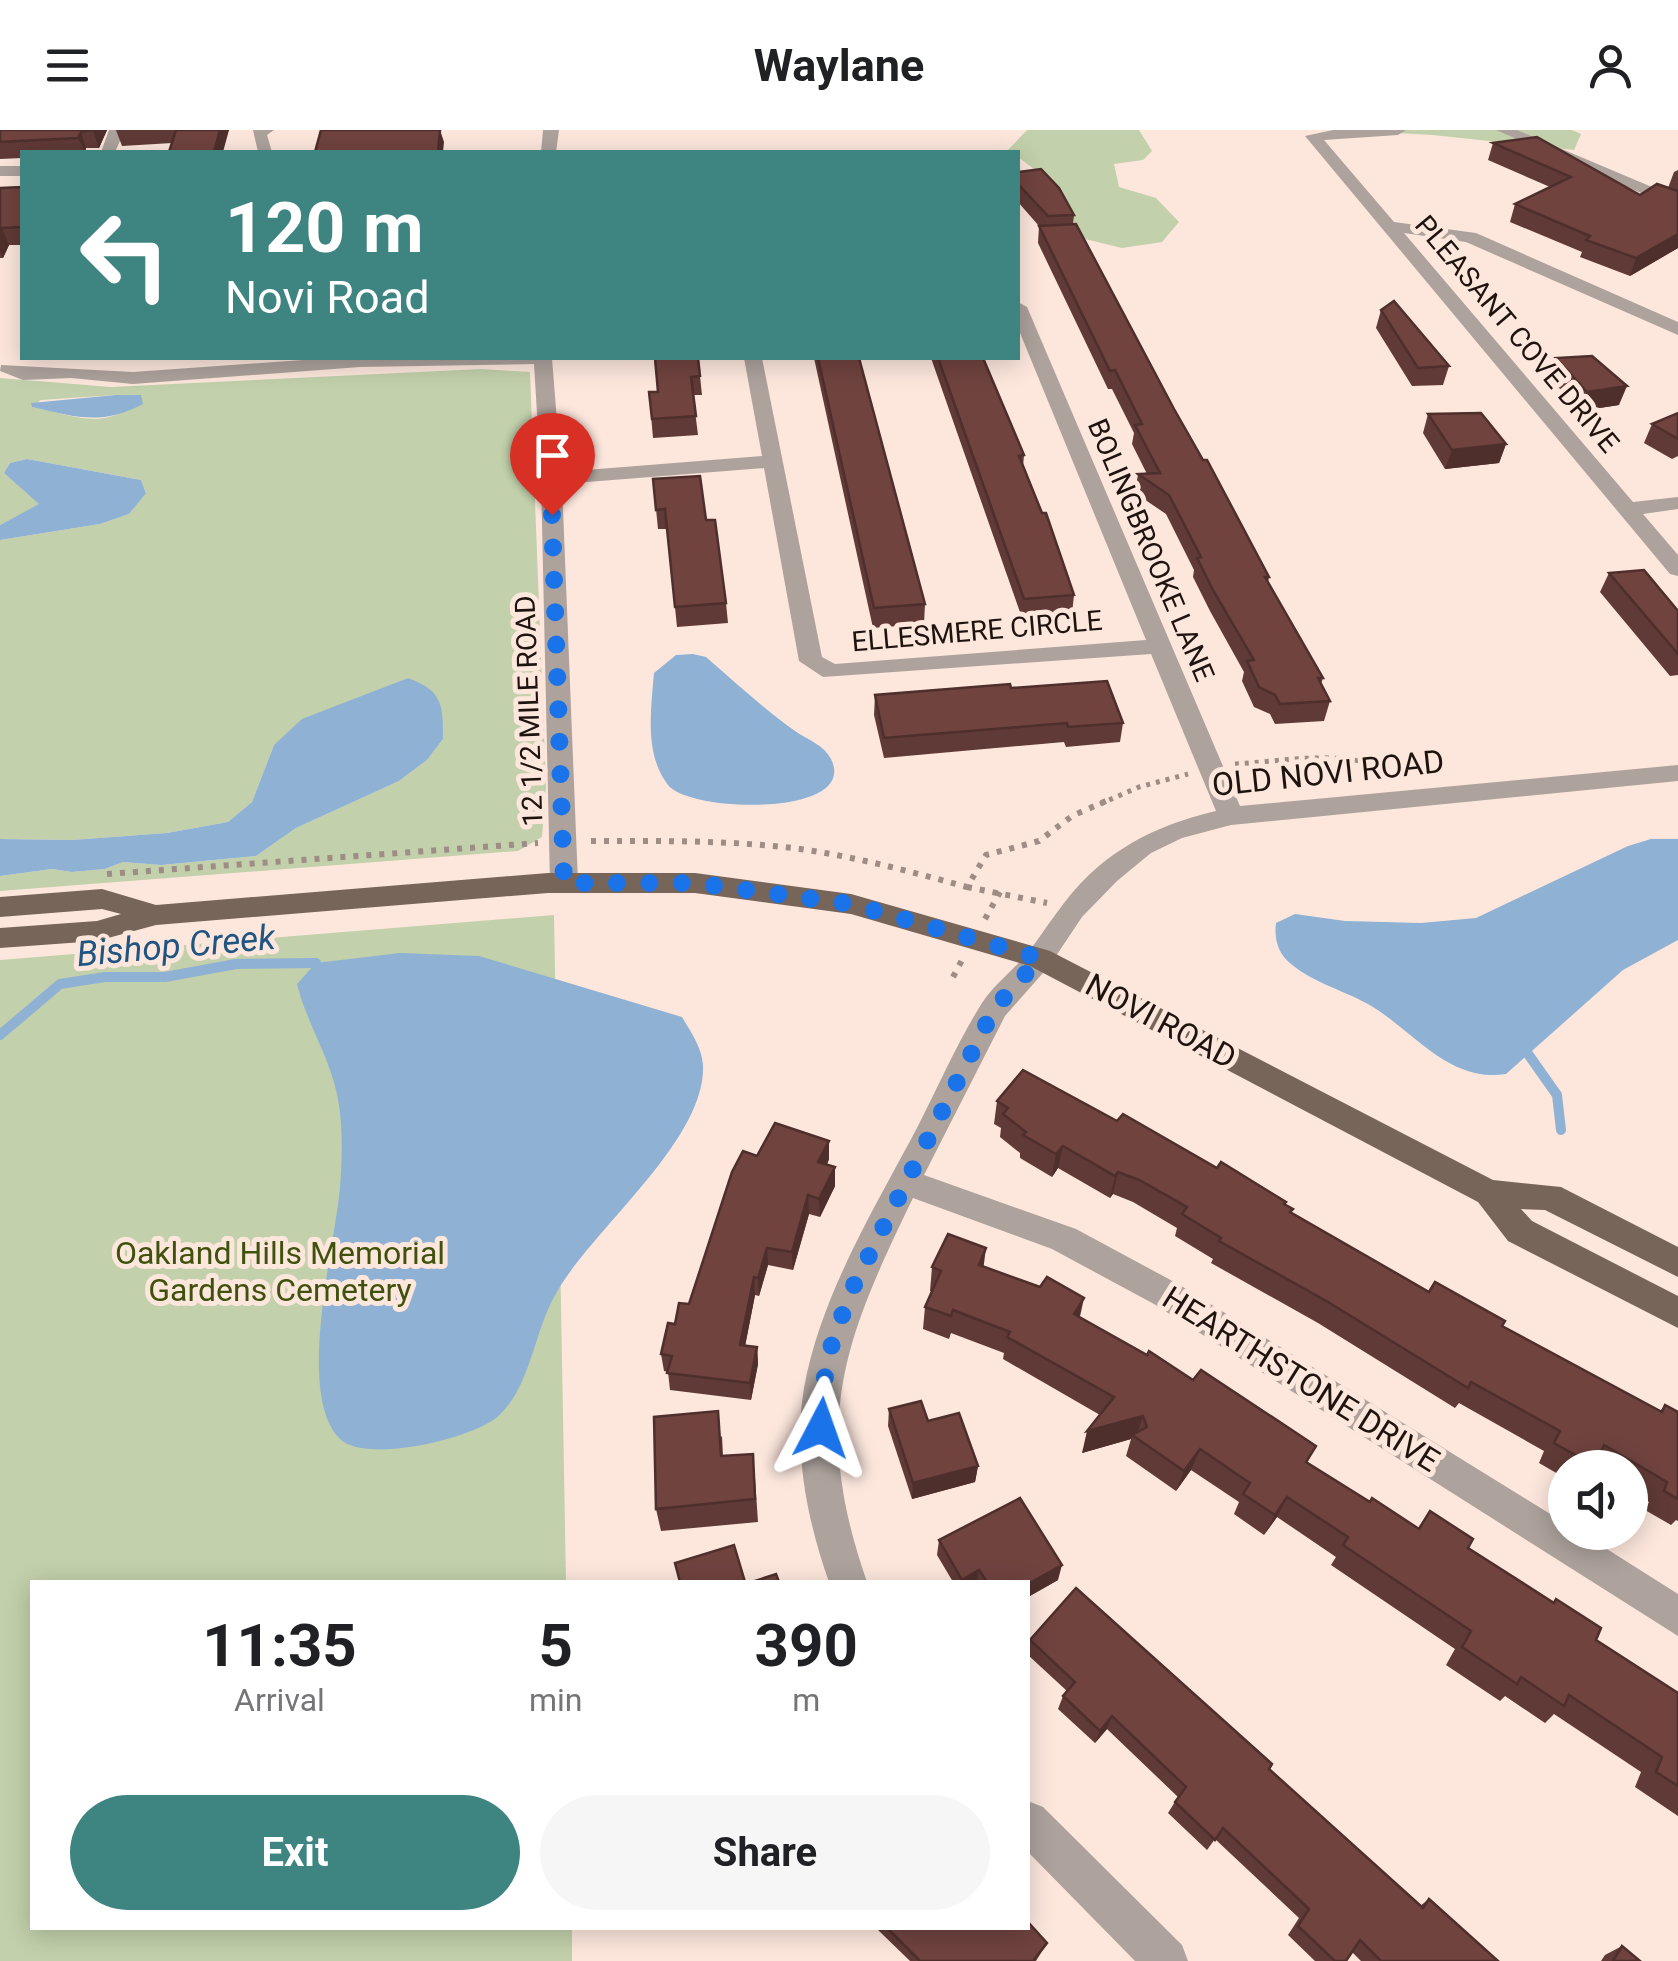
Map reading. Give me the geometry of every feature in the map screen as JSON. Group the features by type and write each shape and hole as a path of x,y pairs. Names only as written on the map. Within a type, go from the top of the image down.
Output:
{"main road":[{"name":"NOVI ROAD","path":"0,938 97,930 156,915 564,883 695,883 851,904 1040,958 1489,1193 1520,1231 1678,1313"},
{"name":"NOVI ROAD","path":"0,906 102,899 156,915"},
{"name":"NOVI ROAD","path":"1489,1193 1550,1196 1678,1263"}],"street":[{"path":"264,150 259,133 266,130"},
{"name":"PLEASANT COVE DRIVE","path":"1398,130 1313,136 1678,568"},
{"path":"1504,130 1678,204"},
{"path":"1390,226 1470,237 1678,329"},
{"name":"BOLINGBROOKE LANE","path":"1020,312 1230,816"},
{"path":"8,369 107,378 159,366 372,360"},
{"name":"12 1/2 MILE ROAD","path":"541,360 551,479 564,883"},
{"name":"ELLESMERE CIRCLE","path":"753,360 812,661 831,672 1159,646"},
{"path":"551,479 773,460"},
{"path":"1629,509 1678,503"},
{"name":"OLD NOVI ROAD","path":"847,1580 832,1536 824,1481 822,1393 830,1350 850,1293 994,1009 1040,958 1072,910 1123,860 1173,831 1230,816 1678,772"},
{"name":"HEARTHSTONE DRIVE","path":"905,1181 1064,1239 1166,1294 1678,1616"},
{"path":"1030,1824 1166,1961"}],"path":[{"path":"967,886 986,855 1039,840 1072,816 1139,787 1209,769 1351,758 1374,761 1406,777"},
{"path":"98,875 564,841 694,840 773,846 847,858 1025,896"}],"green space":[{"path":"1027,130 1139,130 1152,151 1143,160 1114,164 1119,187 1156,198 1179,222 1162,242 1122,248 1081,238 1038,172 1020,158 1020,150 1008,150"},
{"path":"1338,130 1572,130 1581,134 1574,150 1433,135"},
{"path":"481,369 530,372 546,786 542,837 518,851 0,891 0,876 52,869 105,869 123,862 161,865 256,856 296,828 399,781 427,760 443,739 408,678 333,708 274,745 252,802 228,822 167,833 72,840 0,839 0,540 100,524 129,514 146,492 141,480 27,459 10,463 4,473 40,504 0,525 0,378 111,387","holes":["141,395 129,407 104,418 77,417 32,407 41,400"]},
{"name":"Oakland Hills Memorial Gardens Cemetery","path":"554,915 566,1580 30,1580 30,1930 572,1930 572,1961 0,1961 0,960"}],"water":[{"path":"141,395 143,404 114,415 88,418 32,407 31,403"},
{"path":"27,459 141,480 146,493 129,514 100,524 0,540 0,525 39,504 4,473 10,463"},
{"path":"676,655 706,657 773,714 824,750 831,759 833,778 821,791 798,800 736,804 706,801 668,785 652,745 654,673"},
{"path":"408,678 428,688 441,708 443,739 427,760 399,781 296,828 256,856 161,865 123,862 105,869 52,869 0,876 0,839 72,840 167,833 228,822 252,802 274,745 302,719"},
{"path":"1651,839 1678,839 1678,940 1623,970 1506,1074 1486,1075 1451,1064 1373,1007 1300,971 1278,946 1276,923 1295,914 1345,921 1421,923 1476,918 1628,846"},
{"path":"400,953 479,956 682,1017 698,1046 703,1065 699,1094 686,1125 554,1297 524,1377 507,1406 496,1418 464,1434 418,1446 372,1449 340,1439 327,1418 320,1389 321,1318 340,1188 341,1125 336,1089 297,984 316,963"}],"building":[{"path":"0,130 93,130 81,132 78,138 0,142"},
{"path":"176,130 220,130 215,150 170,150"},
{"path":"321,130 440,130 438,150 316,150"},
{"path":"1537,137 1640,195 1657,184 1678,191 1678,234 1636,258 1586,240 1590,236 1515,204 1571,177 1493,143"},
{"path":"1041,169 1059,188 1074,215 1048,216 1020,186 1020,172"},
{"path":"20,187 20,227 2,228 0,232 0,188"},
{"path":"1076,224 1174,409 1203,460 1207,460 1269,577 1265,577 1323,678 1318,678 1330,701 1280,704 1275,695 1259,687 1247,661 1254,660 1214,592 1169,495 1138,474 1160,473 1135,425 1142,424 1115,370 1110,371 1039,226"},
{"path":"1394,301 1449,366 1418,368 1381,310"},
{"path":"1592,356 1627,386 1587,392 1556,358"},
{"path":"655,360 698,360 700,376 691,377 696,416 652,419 649,392 658,392"},
{"path":"818,360 860,360 925,604 874,608"},
{"path":"939,360 984,360 1024,455 1019,456 1042,513 1046,513 1074,595 1024,599"},
{"path":"1481,413 1506,444 1452,450 1428,414"},
{"path":"1678,413 1678,439 1652,424"},
{"path":"700,476 706,520 715,520 726,603 675,607 665,509 656,510 653,479"},
{"path":"1644,570 1678,611 1678,654 1609,573"},
{"path":"1107,681 1123,723 1068,727 1067,723 884,738 875,695 1010,684 1011,688"},
{"path":"1023,1070 1117,1121 1123,1114 1217,1168 1221,1162 1286,1202 1293,1209 1290,1212 1429,1292 1435,1282 1505,1321 1502,1326 1662,1412 1665,1405 1678,1412 1678,1499 1664,1491 1667,1482 1648,1471 1648,1450 1613,1450 1604,1445 1602,1450 1566,1450 1554,1443 1560,1431 1471,1382 1468,1388 1219,1241 1221,1238 1182,1214 1187,1207 1139,1180 1118,1172 1115,1176 1063,1146 1056,1154 1023,1135 1026,1132 1003,1114 1008,1108 997,1101"},
{"path":"775,1123 829,1141 818,1162 835,1167 819,1199 808,1195 792,1252 767,1248 758,1278 754,1277 740,1345 757,1347 750,1383 667,1373 672,1356 661,1354 668,1323 675,1324 679,1303 689,1304 732,1172 743,1151 757,1156"},
{"path":"948,1234 986,1248 979,1265 1040,1287 1047,1277 1084,1298 1074,1314 1147,1355 1149,1351 1193,1380 1201,1370 1316,1446 1306,1462 1419,1529 1430,1511 1473,1539 1468,1548 1601,1628 1596,1640 1678,1693 1678,1786 1656,1772 1662,1757 1569,1695 1564,1706 1521,1677 1517,1684 1462,1647 1471,1631 1343,1545 1348,1537 1287,1497 1275,1515 1243,1494 1250,1483 1200,1449 1184,1471 1132,1435 1147,1427 1143,1416 1087,1431 1114,1397 1007,1337 1010,1332 953,1310 951,1316 925,1307 941,1271 932,1267"},
{"path":"921,1401 928,1421 959,1413 978,1466 913,1483 889,1409"},
{"path":"718,1411 721,1456 753,1454 755,1499 656,1509 654,1417"},
{"path":"1020,1498 1062,1565 1030,1583 986,1580 979,1570 962,1580 939,1540"},
{"path":"734,1545 744,1580 679,1580 675,1563"},
{"path":"1076,1588 1272,1764 1269,1769 1423,1908 1429,1899 1498,1961 1381,1961 1360,1940 1346,1961 1335,1961 1298,1926 1309,1909 1223,1828 1215,1840 1175,1802 1186,1787 1112,1716 1100,1731 1063,1696 1075,1682 1030,1640"},
{"path":"1030,1924 1047,1943 1033,1961 920,1961 889,1930 1030,1930"},
{"path":"1622,1946 1640,1961 1613,1961"}],"waterway":[{"name":"Bishop Creek","path":"0,1035 60,984 105,977 165,977 236,964 316,963"},
{"path":"1521,1044 1557,1095 1561,1130"}],"route":[{"path":"552,515 564,883 695,883 851,904 1040,958 994,1009 850,1293 830,1350 822,1393 821,1428"}]}
